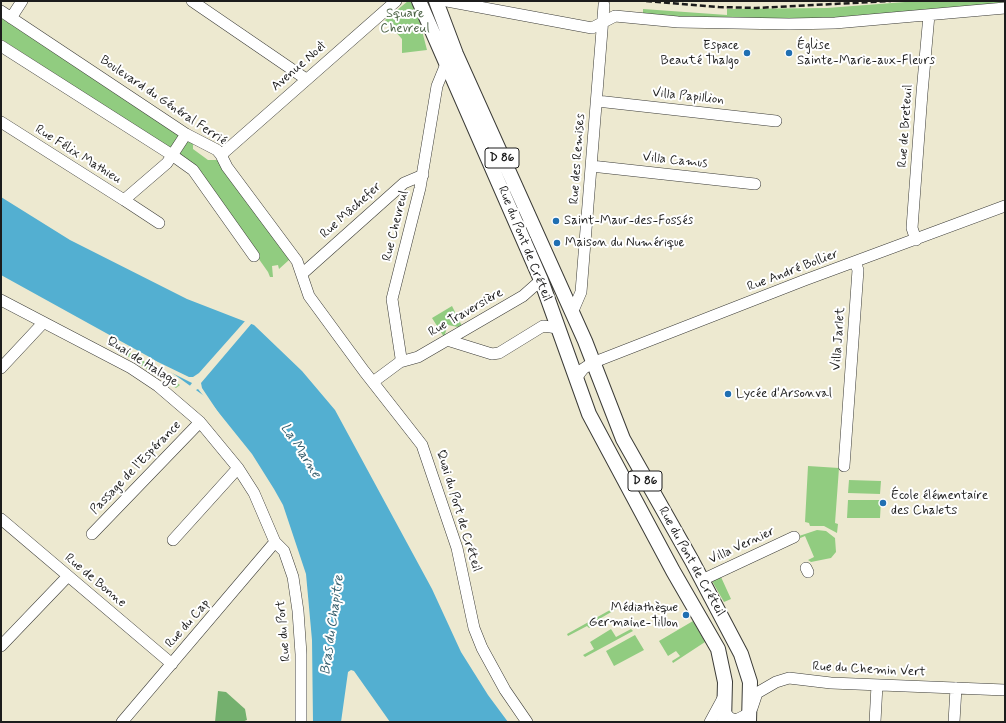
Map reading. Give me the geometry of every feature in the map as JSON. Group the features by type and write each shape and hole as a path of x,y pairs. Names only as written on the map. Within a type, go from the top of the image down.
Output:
{"main road":[{"name":"Rue du Pont de Créteil","path":"419,1 541,280 589,414 718,649 724,673 725,717"},
{"name":"Rue du Pont de Créteil","path":"441,5 456,54 572,313 623,439 702,580 732,636 747,670 750,682 747,719"},
{"path":"427,19 441,5"}],"street":[{"path":"11,18 22,1"},
{"path":"192,1 306,80"},
{"name":"Avenue Noël","path":"221,155 396,1"},
{"path":"441,5 592,28 615,16 678,22 789,24 929,15 1005,8"},
{"name":"Rue des Remises","path":"572,313 580,292 604,5"},
{"name":"Boulevard du Général Ferrié","path":"1,11 186,134 216,150 297,261 309,296 373,382"},
{"name":"Rue de Breteuil","path":"916,240 912,228 929,15"},
{"path":"1,46 172,155 192,170 254,256"},
{"name":"Rue Chevreul","path":"400,362 401,350 392,299 423,175 437,86 446,64"},
{"name":"Villa Papillion","path":"597,101 776,121"},
{"name":"Rue Félix Mathieu","path":"1,122 124,200 167,163 186,134"},
{"name":"Villa Camus","path":"591,166 755,184"},
{"name":"Rue Mâchefer","path":"302,274 404,183 423,175"},
{"path":"124,200 159,223"},
{"name":"Rue André Bollier","path":"592,363 854,262 1005,206"},
{"name":"Villa Jarlet","path":"844,466 858,270 854,262"},
{"name":"Rue Traversière","path":"400,362 418,358 523,296 541,280"},
{"name":"Quai de Halage","path":"1,300 130,368 158,386 200,422 238,468 254,493 275,542"},
{"path":"1,368 43,323"},
{"path":"447,340 492,354 499,353 543,326 558,328"},
{"path":"373,382 400,362"},
{"path":"576,378 583,369 592,363"},
{"name":"Quai du Port de Créteil","path":"373,382 422,445 457,548 474,628 482,648 505,690 527,722"},
{"name":"Passage de l'Espérance","path":"92,534 200,422"},
{"path":"173,540 238,468"},
{"name":"Rue de Bonne","path":"1,518 172,664"},
{"name":"Villa Vernier","path":"702,580 794,537"},
{"name":"Rue du Cap","path":"122,722 275,542"},
{"name":"Rue du Port","path":"275,542 284,551 293,577 298,611 301,654 301,722"},
{"path":"1,646 68,576"},
{"name":"Rue du Chemin Vert","path":"747,719 757,693 776,682 789,678 832,683 1005,690"},
{"path":"875,722 878,685"},
{"path":"954,722 956,688"},
{"path":"710,722 725,694"},
{"path":"725,717 736,720 747,719"}],"green space":[{"name":"Square Chevreul","path":"408,1 411,2 418,15 427,50 402,53 402,39 385,20"},
{"path":"918,1 1005,1 1005,3 837,19 761,20 676,17 643,13 643,9 727,15 727,9 827,8"},
{"path":"1,16 193,141 193,149 208,160 220,160 293,261 289,260 279,269 278,265 272,266 273,277 270,277 201,177 172,150 1,39"},
{"path":"452,306 463,328 448,325 444,337 432,318"},
{"path":"114,344 139,358 180,385 176,388 112,346"},
{"path":"808,466 839,468 835,523 838,524 837,533 824,526 810,526 809,523 805,522"},
{"path":"849,480 881,481 880,494 848,493"},
{"path":"848,500 881,500 880,518 847,518"},
{"path":"817,530 826,531 835,538 836,552 831,558 811,562 808,560 814,557 805,536 798,539 799,536"},
{"path":"721,577 731,599 724,602 712,581"},
{"path":"619,605 620,607 594,622 595,624 589,628 587,626 568,636 567,634"},
{"path":"693,621 705,642 673,663 672,661 680,656 676,651 668,656 659,641"},
{"path":"611,629 616,637 631,629 633,631 585,657 583,655 594,649 590,642"},
{"path":"635,635 644,650 614,666 606,651"},
{"path":"218,691 226,692 245,709 247,720 242,722 215,722"}],"water":[{"path":"1,197 70,240 187,299 254,325 302,371 335,410 432,589 461,652 488,695 508,722 390,722 354,671 351,670 348,672 341,722 313,722 312,640 306,574 283,505 274,489 252,454 207,398 153,359 1,275"}],"pier":[{"path":"246,320 252,323 201,383 202,388 228,427 198,389 194,391 189,387 192,383 166,370 129,348 189,377 193,377 199,373"}],"railway":[{"path":"646,1 719,7 756,8 891,1"}],"place":[{"name":"Espace Beauté Thalgo","path":"747,53"},
{"name":"Église Sainte-Marie-aux-Fleurs","path":"789,53"},
{"name":"Saint-Maur-des-Fossés","path":"556,221"},
{"name":"Maison du Numérique","path":"557,243"},
{"name":"Lycée d'Arsonval","path":"728,394"},
{"name":"École élémentaire des Chalets","path":"883,503"},
{"name":"Médiathèque Germaine-Tillon","path":"686,615"}],"water label":[{"name":"La Marne","path":"300,451"},
{"name":"Bras du Chapitre","path":"333,625"}]}
